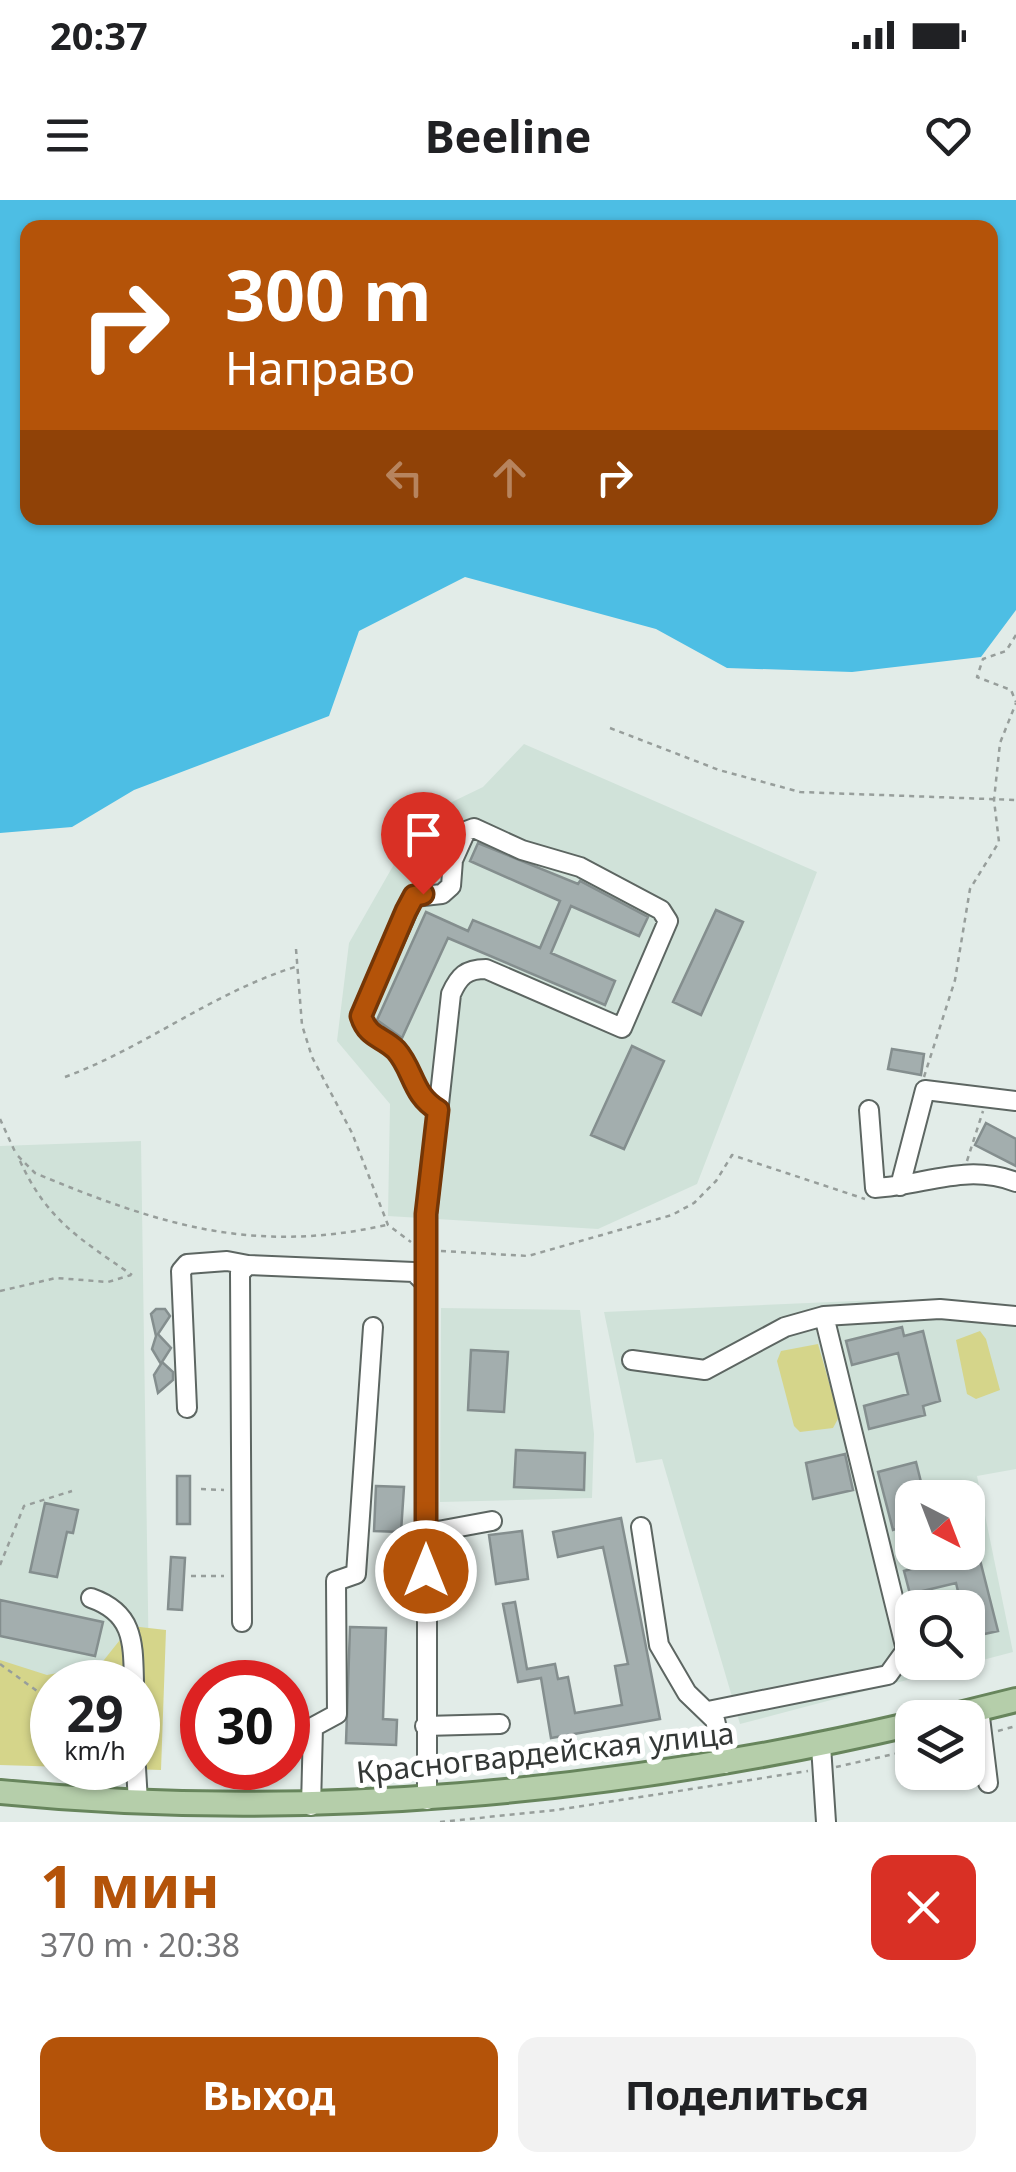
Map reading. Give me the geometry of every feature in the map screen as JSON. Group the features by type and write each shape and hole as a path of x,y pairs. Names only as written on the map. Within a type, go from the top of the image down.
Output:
{"main road":[{"path":"985,1708 1016,1700"},
{"name":"Красногвардейская улица","path":"0,1792 138,1802 185,1813 427,1800 725,1764 823,1757 895,1730"}],"street":[{"path":"427,1800 426,1214 438,1110 450,994 458,978 472,970 486,969 622,1028 668,921 661,910 580,867 522,850 474,828 466,831 453,860 451,886 442,894 414,896 361,1016 369,1034 396,1050 421,1101 438,1110"},
{"path":"900,1186 926,1090 1016,1100"},
{"path":"869,1110 876,1188 964,1171 983,1171 1016,1182"},
{"path":"187,1408 181,1271 187,1264 227,1261 414,1272 427,1285"},
{"path":"242,1622 240,1273 248,1265"},
{"path":"632,1360 705,1370 785,1327 824,1316 940,1309 1016,1316"},
{"path":"708,1711 888,1675 906,1650 824,1316"},
{"path":"310,1806 313,1727 337,1714 336,1581 356,1574 374,1326"},
{"path":"427,1533 492,1521"},
{"path":"641,1527 659,1645 687,1692 708,1711 719,1728 725,1764"},
{"path":"91,1598 110,1604 125,1617 133,1637 134,1660"},
{"path":"424,1726 500,1724"},
{"path":"985,1755 988,1783"},
{"path":"823,1757 826,1822"},
{"path":"137,1790 138,1802"}],"path":[{"path":"926,1090 923,1078 954,980 970,889 999,842 994,800 1000,743 1016,703 1011,690 977,676 982,659 1006,651 1016,635"},
{"path":"610,728 719,770 800,792 1016,800"},
{"path":"296,949 302,1025 312,1057 352,1133 388,1225 428,1253 460,1249 528,1256 672,1215 694,1203 716,1181 732,1155 863,1202 876,1188"},
{"path":"64,1077 190,1018 262,977 296,967"},
{"path":"964,1171 988,1096"},
{"path":"0,1119 37,1198 80,1239 132,1275 108,1282 56,1278 0,1291"},
{"path":"18,1156 35,1173 185,1228 278,1240 336,1237 388,1225"},
{"path":"201,1489 242,1490"},
{"path":"0,1564 24,1506 72,1491"},
{"path":"191,1576 242,1576"},
{"path":"0,1664 30,1686"},
{"path":"440,1822 556,1810 823,1757 895,1751"}],"shaded area":[{"path":"524,744 817,872 697,1184 598,1229 388,1216 390,1104 337,1041 349,943 421,817 483,787"},
{"path":"141,1141 149,1660 30,1660 30,1707 0,1742 0,1146"},
{"path":"878,1300 1016,1308 1016,1469 977,1476 978,1480 895,1480 895,1570 985,1570 985,1515 1013,1652 985,1659 985,1590 895,1590 895,1680 907,1680 740,1724 662,1459 636,1463 604,1312"},
{"path":"441,1308 580,1310 594,1434 592,1498 440,1502"},
{"path":"980,1331 986,1339 1000,1390 976,1399 967,1394 956,1340"},
{"path":"818,1344 839,1417 833,1428 800,1432 794,1426 777,1361 781,1351"},
{"path":"131,1626 166,1630 161,1770 160,1660 104,1660"},
{"path":"0,1660 30,1670 30,1766 0,1765"}],"water":[{"path":"0,200 1016,200 1016,610 981,657 852,672 727,668 656,629 465,577 359,631 329,716 134,790 72,827 0,833"}],"building":[{"path":"478,843 578,884 580,881 648,917 639,936 571,906 551,953 615,981 605,1005 448,938 402,1038 377,1020 426,912 468,931 473,920 540,948 560,901 470,861"},
{"path":"716,910 743,922 701,1015 673,1002"},
{"path":"632,1046 664,1061 624,1149 591,1135"},
{"path":"892,1049 924,1054 921,1075 888,1069"},
{"path":"986,1123 1016,1139 1016,1166 975,1145"},
{"path":"156,1309 165,1309 170,1316 158,1334 171,1348 162,1362 173,1372 173,1380 158,1393 154,1375 161,1364 152,1349 156,1336 151,1314"},
{"path":"902,1327 904,1336 923,1331 940,1401 923,1406 925,1415 869,1429 864,1406 908,1394 898,1353 852,1365 846,1341"},
{"path":"471,1350 508,1352 504,1412 468,1410"},
{"path":"516,1450 585,1453 584,1490 514,1487"},
{"path":"845,1454 853,1490 813,1499 806,1463"},
{"path":"916,1462 920,1480 895,1480 893,1530 878,1472"},
{"path":"177,1476 190,1476 190,1524 177,1524"},
{"path":"376,1486 404,1487 401,1532 374,1531"},
{"path":"45,1503 78,1510 73,1533 67,1532 57,1577 30,1572"},
{"path":"621,1518 660,1719 551,1738 541,1678 518,1682 503,1604 515,1602 527,1669 555,1664 558,1679 568,1677 575,1713 622,1705 615,1666 628,1664 603,1547 558,1557 553,1532"},
{"path":"522,1531 528,1579 496,1584 489,1535"},
{"path":"171,1557 185,1558 182,1610 168,1609"},
{"path":"983,1570 998,1631 985,1634 985,1590 958,1590 956,1583 909,1590 904,1571"},
{"path":"0,1600 103,1622 95,1656 0,1636"},
{"path":"350,1627 386,1628 383,1719 397,1720 396,1745 346,1743"}],"route":[{"path":"423,894 414,896 406,911 361,1016 369,1034 396,1050 421,1101 438,1110 426,1214 426,1571"}]}
